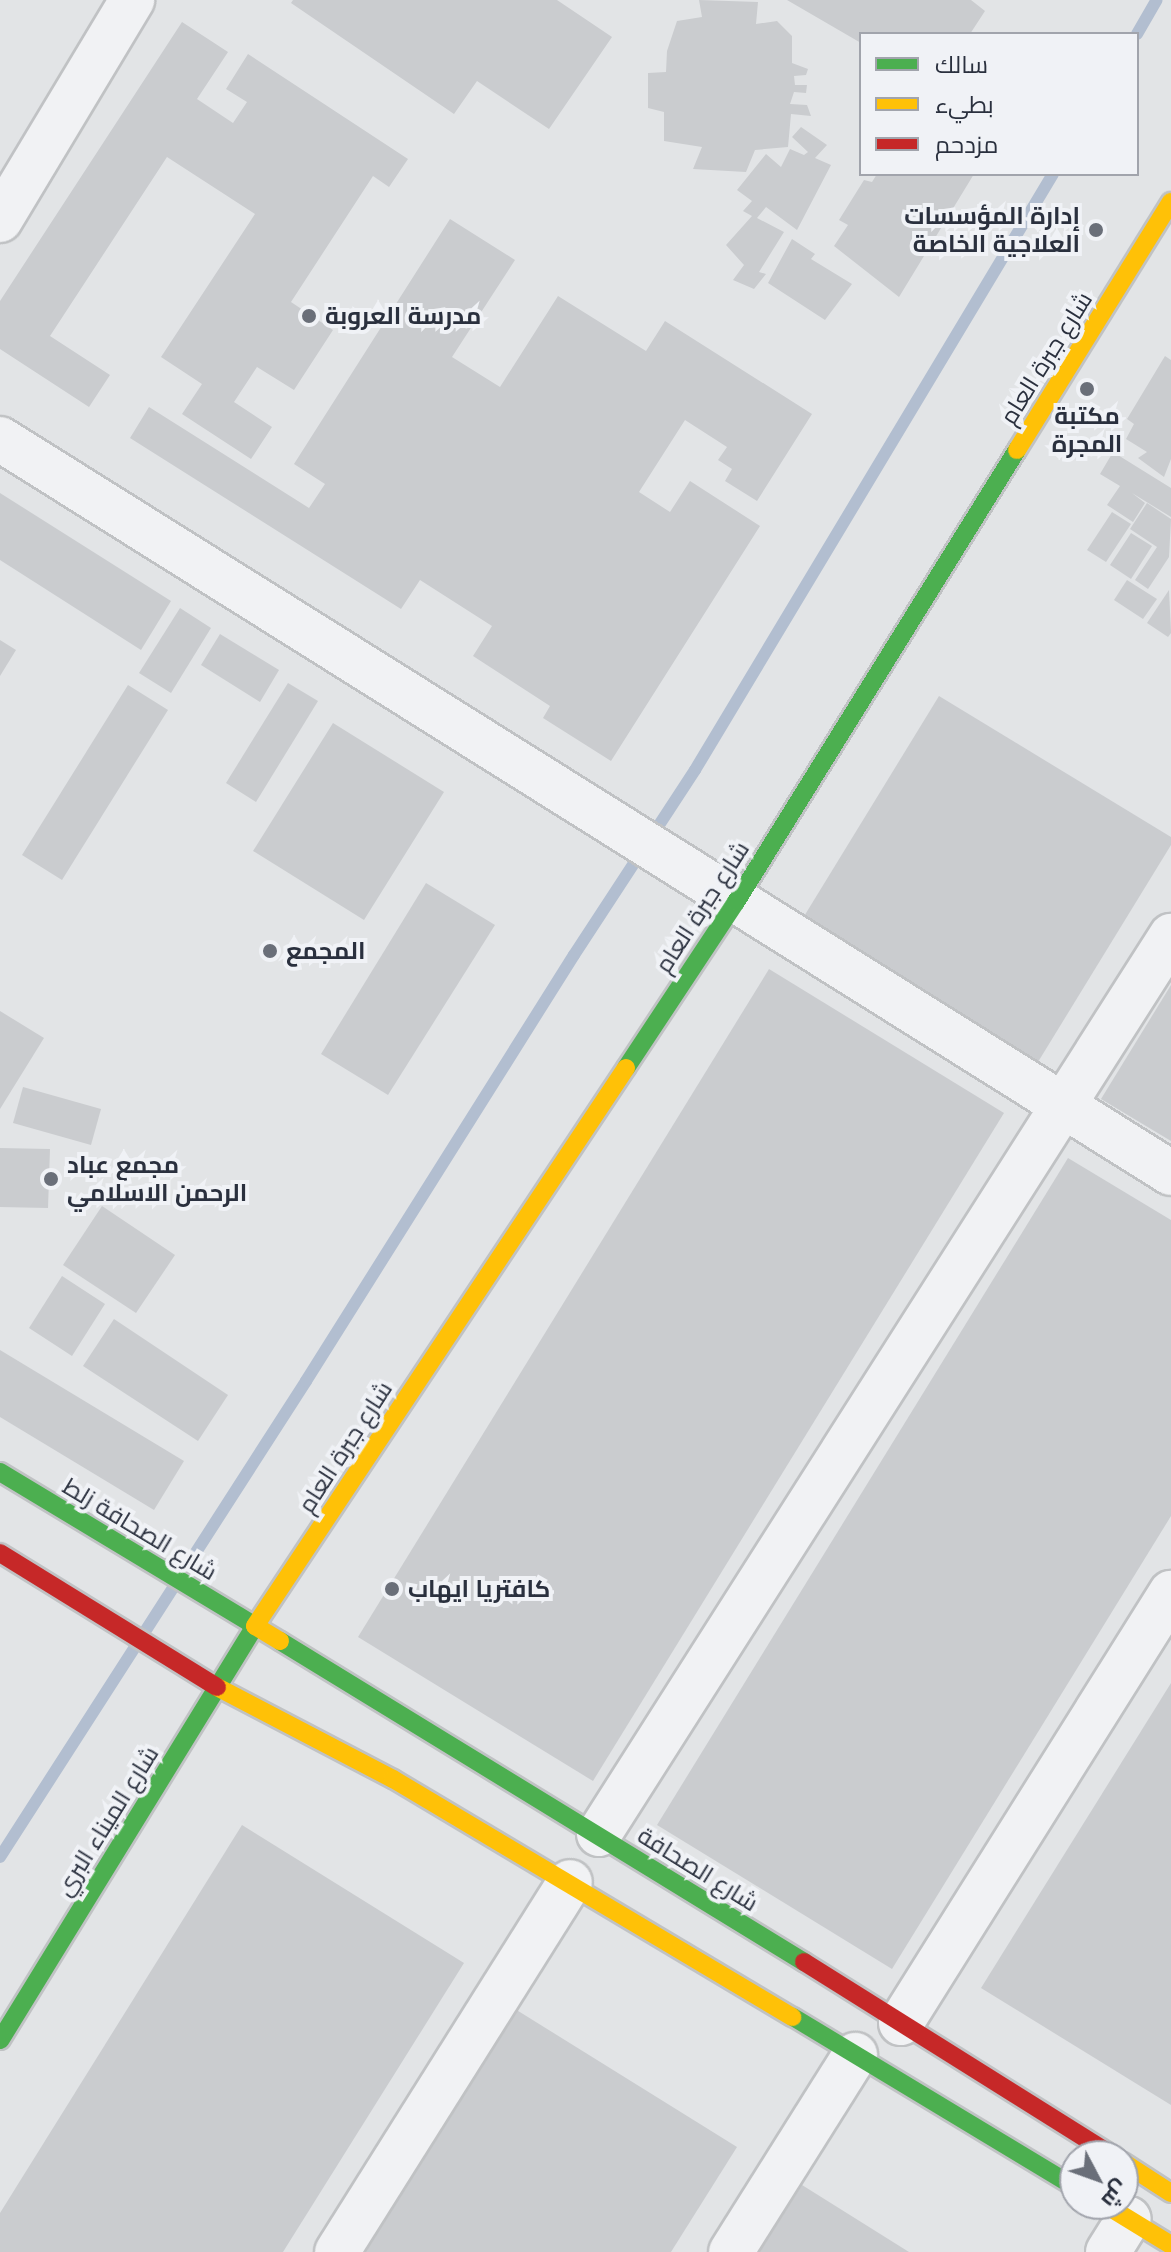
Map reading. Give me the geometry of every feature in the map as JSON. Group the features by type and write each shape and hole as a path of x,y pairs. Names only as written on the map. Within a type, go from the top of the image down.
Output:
{"main road":[{"name":"شارع جبرة العام","path":"255,1626 736,902 1171,202"},
{"name":"شارع الصحافة زلط","path":"0,1472 255,1626"},
{"path":"0,1553 217,1687 393,1779 570,1882 1059,2177"},
{"name":"شارع الميناء البري","path":"0,2040 255,1626"},
{"name":"شارع الصحافة","path":"255,1626 599,1834 1087,2140"},
{"path":"1139,2172 1171,2193"},
{"path":"1113,2225 1171,2245"}],"street":[{"path":"0,220 132,0"},
{"path":"0,439 1171,1173"},
{"path":"599,1834 1171,936"},
{"path":"901,2023 1171,1593"},
{"path":"337,2252 570,1882"},
{"path":"731,2252 855,2055"}],"building":[{"path":"293,0 557,0 612,37 549,129 477,81 454,114 291,3"},
{"path":"699,0 758,2 756,24 777,21 792,36 792,63 808,69 806,75 794,76 795,85 807,85 806,93 794,92 790,104 807,105 811,116 791,114 788,147 755,150 746,172 693,169 702,147 664,141 664,112 648,108 648,73 666,72 667,51 677,21 702,17"},
{"path":"787,0 971,0 985,11 971,32 859,32 859,42"},
{"path":"182,22 228,52 197,99 233,123 247,102 226,89 248,54 408,159 389,187 373,176 291,302 333,330 294,390 257,367 234,402 272,427 251,459 182,414 202,384 161,357 255,214 167,157 50,336 110,375 89,407 0,349 0,301"},
{"path":"801,127 827,145 815,158 831,165 797,230 766,207 757,218 784,232 759,272 766,274 754,289 733,280 744,265 726,245 752,216 743,211 752,201 737,190 766,154 781,167 790,149 804,155 808,152 792,137"},
{"path":"876,176 973,176 899,297 834,246 848,225 839,220 864,180 872,182"},
{"path":"450,219 515,260 452,357 500,387 558,296 646,351 665,321 812,414 757,501 725,481 732,469 718,460 727,447 685,420 639,492 670,512 690,481 760,526 611,761 543,718 550,706 473,656 492,626 420,580 401,609 130,438 149,407 309,508 325,484 294,464"},
{"path":"792,239 815,254 811,259 852,284 825,320 768,283"},
{"path":"1165,356 1171,360 1171,459 1164,477 1138,458 1147,452 1126,439 1134,424 1127,419"},
{"path":"1113,452 1171,488 1171,517 1132,493 1145,503 1133,522 1107,505 1120,486 1100,474"},
{"path":"0,493 171,601 141,650 0,560"},
{"path":"1147,503 1171,519 1169,557 1148,589 1135,580 1157,547 1130,529"},
{"path":"1112,512 1131,524 1106,562 1087,550"},
{"path":"1131,533 1152,546 1131,579 1110,565"},
{"path":"1127,580 1157,599 1143,619 1114,600"},
{"path":"1169,590 1171,633 1168,637 1147,623"},
{"path":"180,608 211,628 171,693 139,673"},
{"path":"220,634 279,670 260,702 201,665"},
{"path":"0,640 16,650 0,676"},
{"path":"288,683 318,701 256,802 226,783"},
{"path":"128,685 168,710 62,880 22,855"},
{"path":"939,696 1171,837 1171,845 1038,1062 803,918"},
{"path":"333,723 444,792 364,920 253,851"},
{"path":"426,883 495,925 388,1095 321,1054"},
{"path":"769,969 1004,1113 593,1781 358,1637"},
{"path":"1171,985 1171,1141 1101,1099"},
{"path":"0,1011 44,1038 0,1109"},
{"path":"23,1087 101,1109 91,1145 13,1123"},
{"path":"0,1148 50,1149 48,1208 0,1207"},
{"path":"1068,1158 1171,1220 1171,1516 892,1969 657,1825"},
{"path":"102,1206 175,1255 136,1313 63,1265"},
{"path":"62,1276 105,1304 72,1356 29,1328"},
{"path":"114,1319 228,1395 198,1441 83,1366"},
{"path":"0,1350 184,1461 154,1510 0,1417"},
{"path":"1171,1683 1171,2105 981,1988"},
{"path":"242,1825 464,1963 283,2252 0,2252 0,2213"},
{"path":"515,2009 737,2147 671,2252 363,2252"},
{"path":"802,2185 909,2252 759,2252"}],"waterway":[{"path":"1138,32 1157,0"},
{"path":"0,1857 695,770 1052,176"}],"traffic: fast":[{"path":"626,1068 736,902 1017,450"},
{"path":"0,1472 255,1626 0,2040"},
{"path":"280,1641 804,1962"},
{"path":"793,2017 1059,2177"}],"traffic: slow":[{"path":"1017,450 1171,202"},
{"path":"280,1641 255,1626 626,1068"},
{"path":"217,1687 393,1779 793,2017"},
{"path":"1139,2172 1171,2193"},
{"path":"1130,2220 1171,2245"}],"traffic: jam":[{"path":"0,1553 217,1687"},
{"path":"804,1962 1088,2140"}],"place":[{"name":"إدارة المؤسسات العلاجية الخاصة","path":"1096,230"},
{"name":"مدرسة العروبة","path":"309,316"},
{"name":"مكتبة المجرة","path":"1087,389"},
{"name":"المجمع","path":"270,951"},
{"name":"مجمع عباد الرحمن الاسلامي","path":"51,1179"},
{"name":"كافتريا ايهاب","path":"392,1589"}]}
